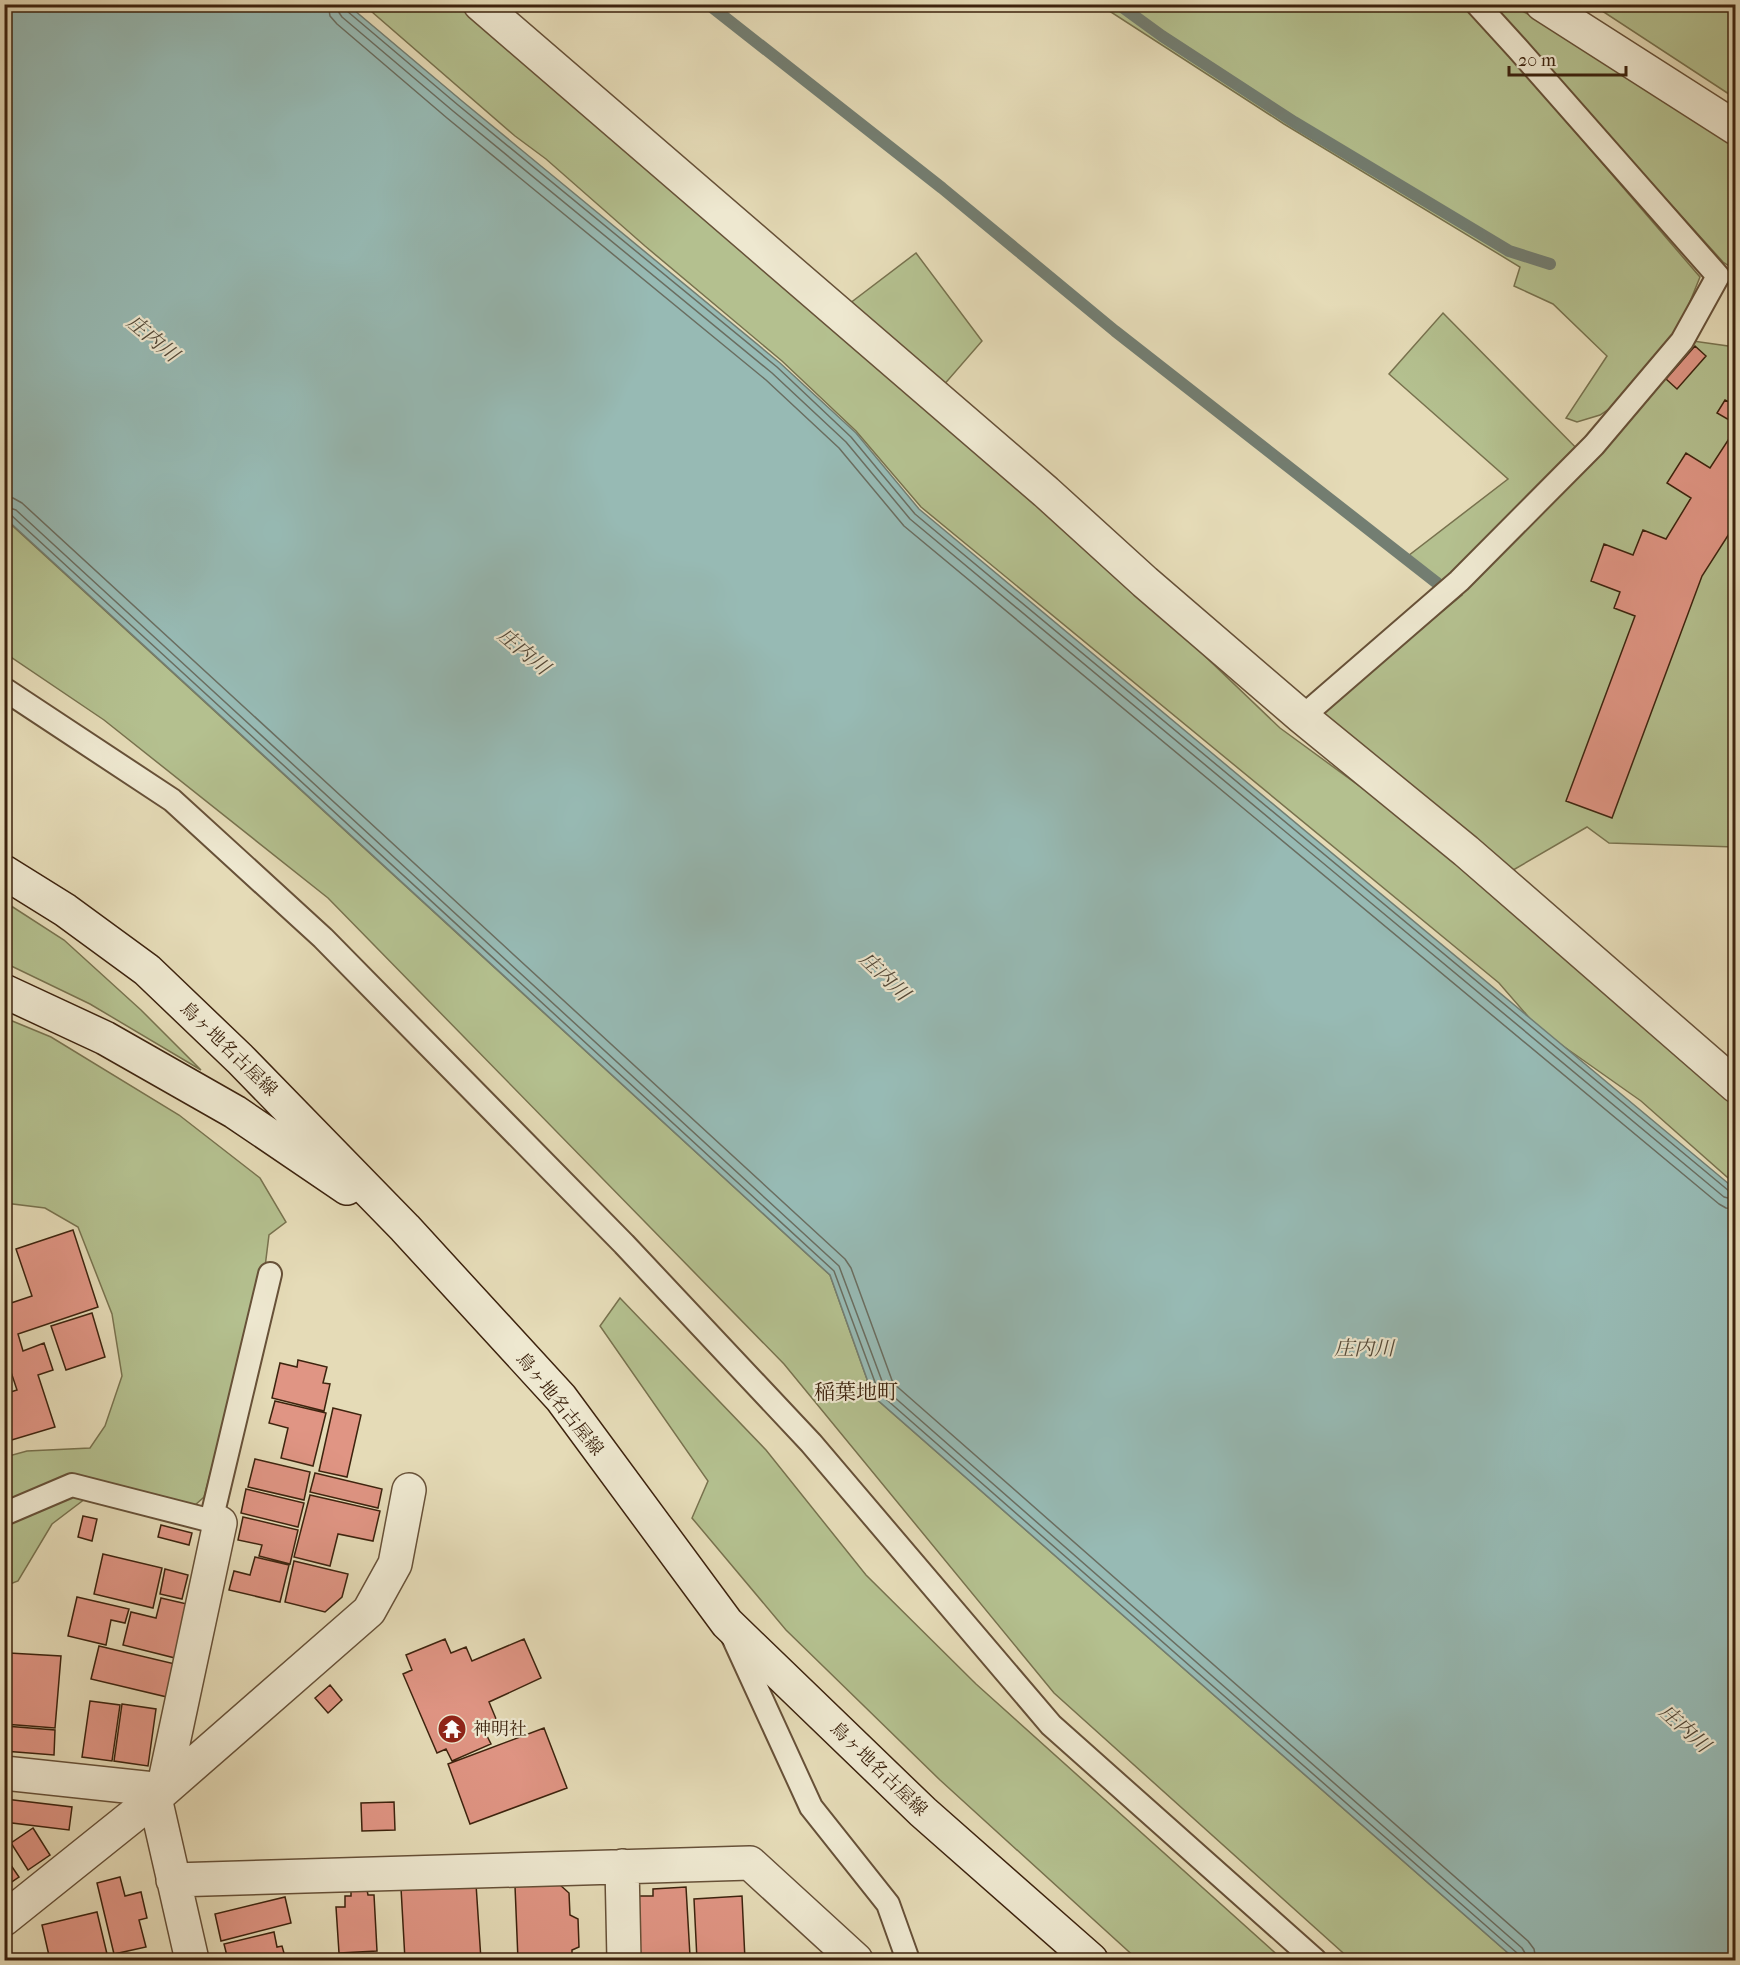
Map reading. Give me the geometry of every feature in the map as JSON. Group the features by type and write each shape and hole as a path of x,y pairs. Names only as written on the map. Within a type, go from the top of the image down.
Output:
{"street":[{"path":"480,4 1020,469 1145,582 1302,717 1466,851 1736,1086"},
{"path":"1542,4 1736,128"},
{"name":"鳥ヶ地名古屋線","path":"4,872 65,910 147,970 240,1059 405,1228 561,1398 727,1623 923,1812 1091,1960"},
{"path":"4,991 105,1038 235,1112 405,1228"},
{"path":"4,1920 159,1794 369,1611 395,1564 410,1490"},
{"path":"192,1960 173,1880 159,1794 215,1522"},
{"path":"4,1773 159,1794"},
{"path":"173,1880 750,1863 856,1960"},
{"path":"622,1866 624,1960"}],"lane":[{"path":"1302,717 1459,581 1594,445 1682,341 1718,276 1477,4"},
{"path":"4,689 172,800 323,938 624,1244 811,1443 1051,1725 1315,1960"},
{"path":"4,1514 72,1485 215,1522 270,1274"},
{"path":"727,1623 811,1807 888,1904 908,1960"}],"green space":[{"path":"364,5 463,5 1090,546 1280,728 1436,842 1735,1093 1735,1184 1641,1101 1539,1029 1499,983 921,507 856,431 782,361 546,159 515,136"},
{"path":"1100,5 1459,5 1474,14 1700,277 1676,336 1624,399 1600,415 1577,422 1566,418 1607,356 1553,304 1514,286 1520,267 1284,124"},
{"path":"1491,5 1512,5 1576,42 1735,147 1735,270 1723,262"},
{"path":"1593,5 1735,5 1735,98"},
{"path":"916,253 982,341 942,387 845,307"},
{"path":"1443,313 1590,462 1693,341 1735,347 1735,847 1609,843 1587,827 1508,873 1324,722 1325,709 1462,595 1408,556 1508,479 1389,374"},
{"path":"4,518 830,1275 873,1396 1516,1960 1351,1960 1054,1693 784,1364 328,898 104,720 5,653"},
{"path":"5,902 64,940 141,1010 201,1070 90,1004 5,963"},
{"path":"5,1018 51,1037 179,1115 260,1178 286,1222 269,1235 265,1267 204,1497 194,1506 106,1483 52,1524 18,1581 5,1586 5,1457 27,1451 90,1448 105,1426 122,1376 112,1314 78,1227 45,1208 5,1203"},
{"path":"620,1298 766,1450 866,1575 976,1684 1283,1960 1138,1960 940,1780 786,1630 692,1518 708,1481 600,1326"}],"water":[{"name":"庄内川","path":"4,5 348,5 780,363 856,433 919,509 1735,1189 1735,1960 1516,1960 873,1396 830,1275 5,518"}],"building":[{"path":"1695,346 1706,356 1677,389 1666,379"},
{"path":"1736,395 1736,424 1717,413 1725,400 1731,403"},
{"path":"1736,428 1736,523 1702,576 1612,818 1566,801 1635,616 1614,608 1620,592 1591,581 1604,544 1633,555 1643,530 1666,539 1691,498 1667,483 1686,453 1710,468"},
{"path":"73,1230 98,1307 18,1334 23,1351 44,1343 53,1370 38,1375 55,1427 5,1442 4,1394 17,1390 7,1360 4,1361 4,1293 8,1304 32,1296 16,1249"},
{"path":"92,1313 105,1357 66,1370 51,1326"},
{"path":"298,1360 327,1367 323,1383 330,1384 324,1411 272,1398 280,1363 297,1367"},
{"path":"275,1401 326,1413 313,1466 281,1458 288,1428 269,1423"},
{"path":"333,1408 361,1415 347,1477 319,1471"},
{"path":"255,1459 310,1472 304,1500 248,1487"},
{"path":"315,1473 382,1489 378,1508 310,1492"},
{"path":"246,1489 304,1503 298,1527 241,1513"},
{"path":"310,1495 380,1511 373,1541 338,1534 330,1566 294,1557"},
{"path":"83,1516 97,1519 92,1541 78,1537"},
{"path":"243,1517 298,1530 290,1564 259,1556 262,1545 238,1540"},
{"path":"161,1525 192,1533 189,1545 158,1537"},
{"path":"103,1554 162,1568 153,1608 94,1594"},
{"path":"255,1557 289,1565 280,1602 229,1590 234,1571 250,1575"},
{"path":"294,1561 348,1574 342,1597 325,1612 285,1602"},
{"path":"165,1569 188,1575 182,1599 160,1594"},
{"path":"77,1597 129,1609 125,1623 111,1620 106,1645 68,1636"},
{"path":"161,1598 187,1604 175,1658 123,1645 131,1612 156,1618"},
{"path":"445,1639 451,1653 466,1647 472,1661 524,1639 541,1678 489,1702 499,1726 485,1732 491,1744 452,1761 446,1749 437,1753 403,1674 412,1670 406,1655"},
{"path":"99,1646 175,1664 167,1697 91,1679"},
{"path":"9,1653 61,1656 55,1728 4,1724"},
{"path":"330,1685 342,1700 328,1713 315,1698"},
{"path":"90,1701 120,1705 112,1761 82,1757"},
{"path":"122,1704 156,1709 148,1766 114,1761"},
{"path":"5,1726 55,1730 54,1755 4,1751"},
{"path":"544,1728 567,1788 470,1824 448,1764"},
{"path":"5,1799 72,1807 69,1830 4,1822"},
{"path":"394,1802 395,1830 362,1831 361,1803"},
{"path":"33,1828 50,1855 28,1870 11,1843"},
{"path":"4,1855 19,1877 4,1887"},
{"path":"120,1877 125,1896 141,1892 147,1918 139,1920 146,1947 114,1954 97,1883"},
{"path":"476,1884 481,1960 405,1960 401,1888"},
{"path":"559,1884 569,1893 570,1915 578,1919 579,1947 572,1950 572,1960 518,1960 515,1886"},
{"path":"686,1887 690,1956 640,1959 637,1896 653,1896 653,1889"},
{"path":"367,1890 368,1895 374,1895 377,1951 339,1953 336,1907 345,1907 345,1896 351,1896 351,1891"},
{"path":"742,1896 745,1960 697,1960 694,1899"},
{"path":"285,1897 291,1923 221,1941 215,1914"},
{"path":"97,1912 107,1954 80,1960 50,1960 42,1925"},
{"path":"274,1932 277,1947 282,1946 286,1960 228,1960 224,1944"}],"waterway":[{"path":"708,4 942,188 1115,331 1437,583"},
{"path":"1118,4 1162,36 1294,122 1509,251 1550,264"}],"place":[{"name":"神明社","path":"452,1729"}],"district":[{"name":"稲葉地町","path":"856,1392"}]}
